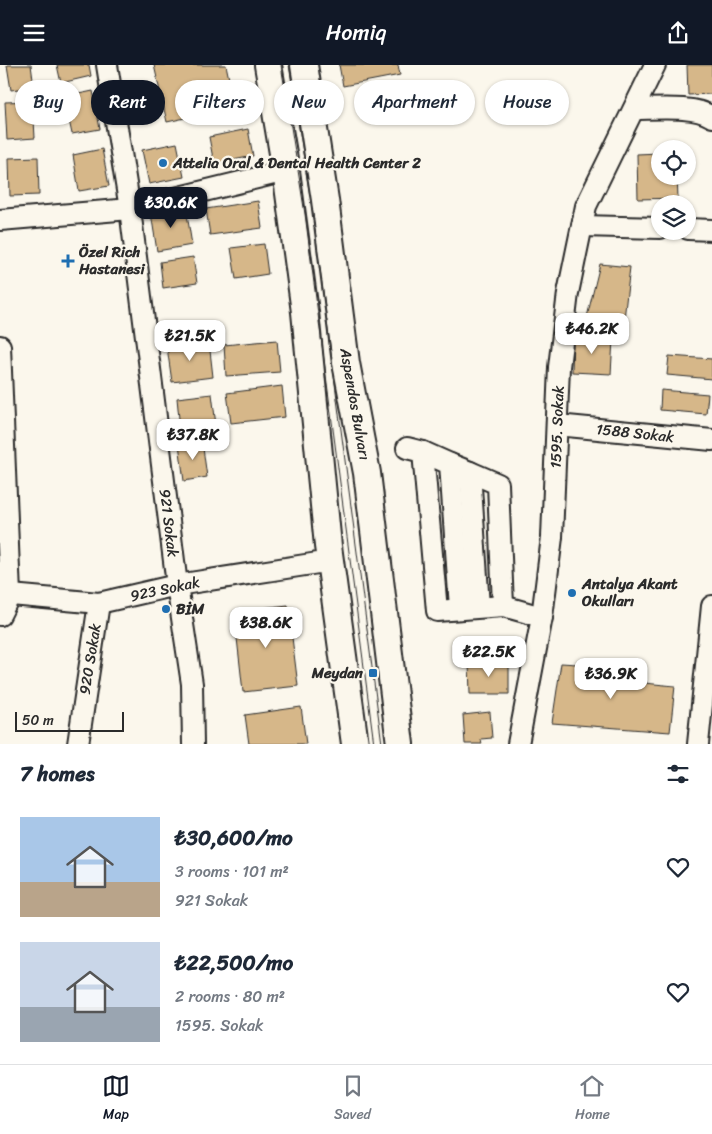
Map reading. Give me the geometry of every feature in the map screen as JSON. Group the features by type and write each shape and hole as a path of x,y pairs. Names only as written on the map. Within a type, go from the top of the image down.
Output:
{"main road":[{"path":"268,65 286,171 305,312 331,561 355,744"},
{"name":"Aspendos Bulvarı","path":"304,65 325,200 346,363 365,460 400,744"}],"street":[{"name":"921 Sokak","path":"107,65 130,209 177,585 192,684 193,744"},
{"name":"1595. Sokak","path":"518,744 542,617 552,537 559,367 568,293 586,206 655,65"},
{"path":"634,109 689,110 706,112 712,117"},
{"path":"0,220 130,209 286,171"},
{"path":"582,226 651,228"},
{"path":"696,229 712,230"},
{"path":"0,346 5,594 0,615"},
{"name":"1588 Sokak","path":"557,425 712,440"},
{"path":"503,606 498,484 415,450 438,611 469,607 503,606 542,617"},
{"path":"450,464 469,607"},
{"path":"469,607 470,472"},
{"name":"923 Sokak","path":"5,594 99,603 177,585 331,561"},
{"name":"920 Sokak","path":"78,744 99,603"},
{"path":"698,744 712,606"}],"building":[{"path":"7,65 31,65 33,80 15,80 15,89 11,90"},
{"path":"57,65 89,65 91,76 74,80 60,80"},
{"path":"154,65 226,65 229,80 175,80 175,120 167,122 165,113 165,80 157,80"},
{"path":"339,65 398,65 400,75 374,80 354,80 354,84 344,86 344,80 342,80"},
{"path":"687,65 712,65 712,94 688,95"},
{"path":"91,91 91,125 99,125 100,129 72,134 70,125 81,125 81,93"},
{"path":"5,102 15,102 15,125 34,125 35,138 7,140"},
{"path":"248,129 253,156 214,164 209,137"},
{"name":"Attelia Oral & Dental Health Center 2","path":"177,143 184,177 149,184 142,150"},
{"path":"102,149 109,186 79,191 73,155"},
{"path":"651,153 651,185 677,185 678,195 651,195 651,199 638,199 637,154"},
{"path":"38,157 39,195 10,196 9,158"},
{"path":"258,201 262,228 210,235 206,209"},
{"path":"186,208 192,245 157,251 151,213"},
{"path":"264,244 268,274 236,279 231,248"},
{"path":"193,257 197,283 163,288 160,262"},
{"path":"600,264 630,267 624,319 587,317"},
{"path":"573,337 613,339 611,374 572,372"},
{"path":"277,340 280,372 226,376 224,345"},
{"path":"209,342 213,377 172,382 167,347"},
{"path":"669,356 712,359 712,379 667,375"},
{"path":"282,386 285,417 231,423 227,393"},
{"path":"661,390 708,394 706,414 660,410"},
{"path":"212,394 216,425 180,429 177,398"},
{"path":"202,441 207,477 184,481 179,444"},
{"path":"288,605 298,686 243,692 234,611"},
{"path":"469,663 509,663 509,694 470,694"},
{"path":"561,663 624,667 623,681 675,686 670,732 552,723"},
{"path":"301,707 306,744 249,744 245,715"},
{"path":"490,712 492,738 481,739 482,744 465,744 463,715"}],"tram line":[{"path":"281,65 305,214 374,744"},
{"path":"289,65 313,215 382,744"}],"place":[{"name":"Attelia Oral & Dental Health Center 2","path":"163,163"},
{"name":"Özel Rich Hastanesi","path":"68,261"},
{"name":"Antalya Akant Okulları","path":"572,593"},
{"name":"BİM","path":"166,609"},
{"name":"Meydan","path":"373,673"}]}
